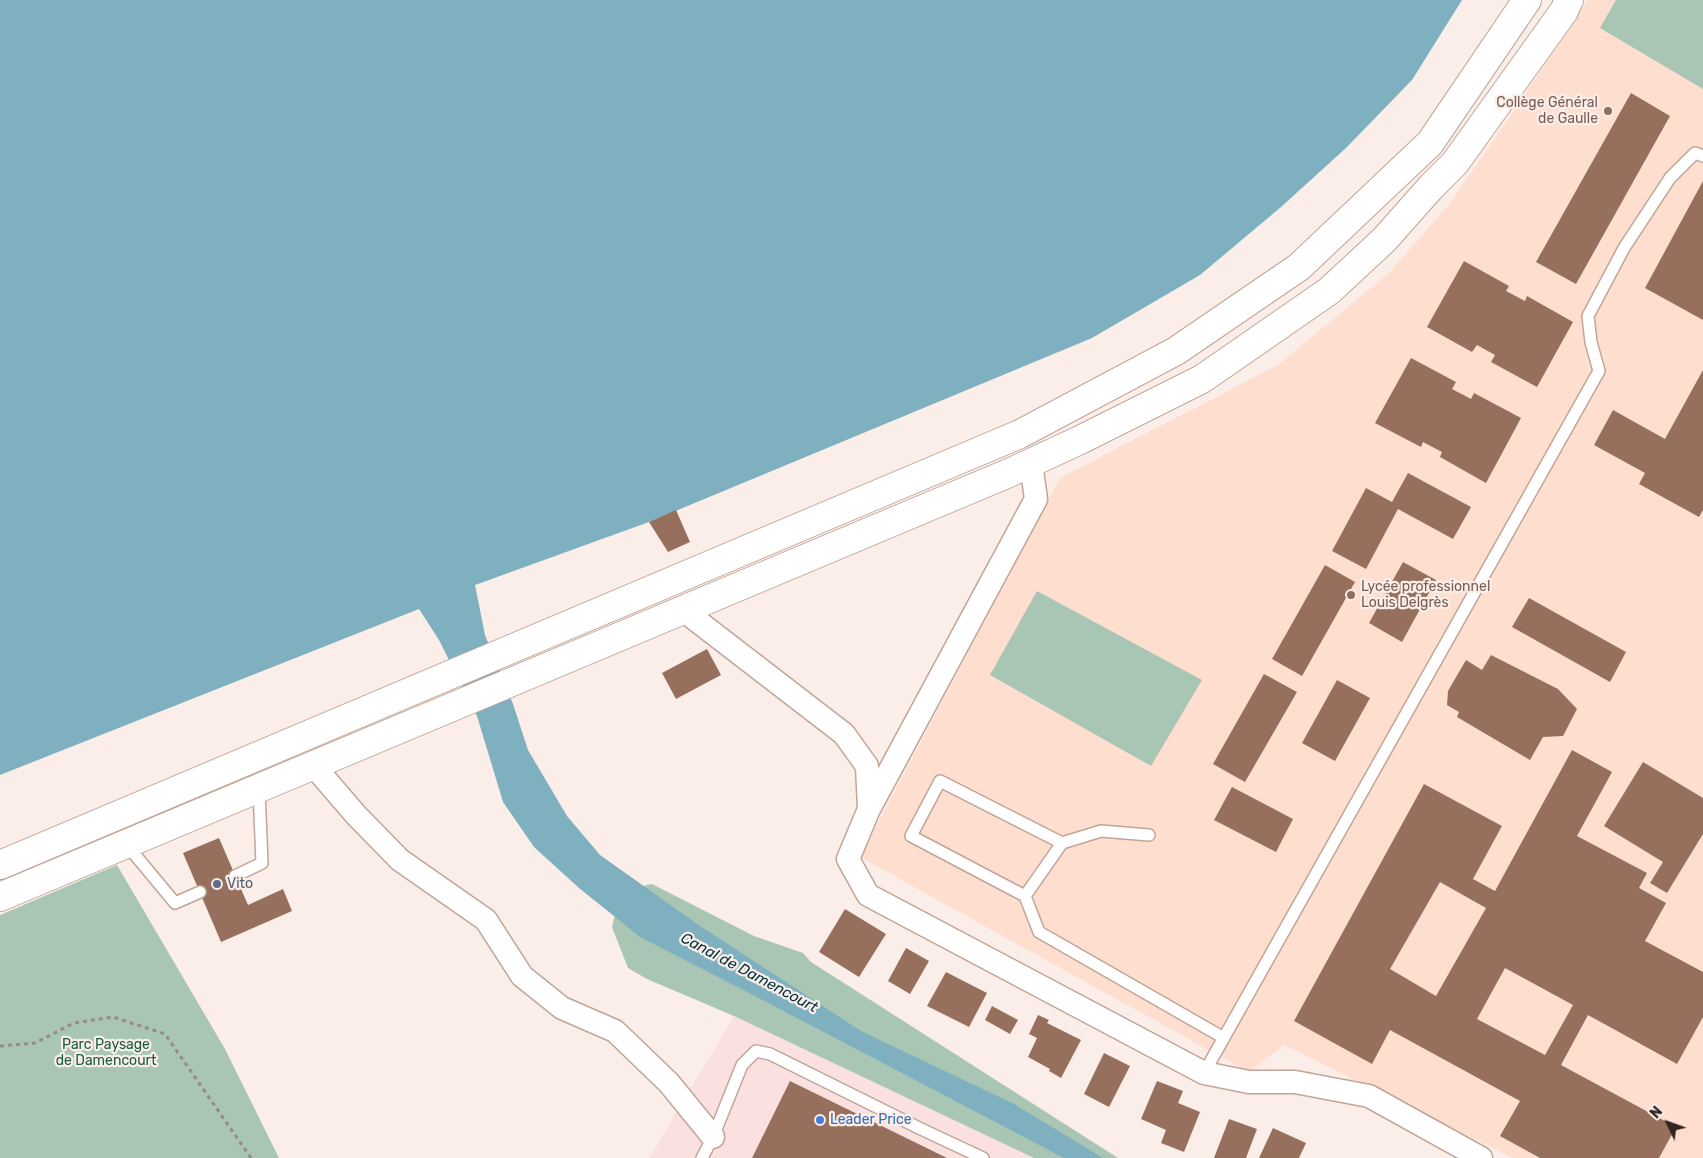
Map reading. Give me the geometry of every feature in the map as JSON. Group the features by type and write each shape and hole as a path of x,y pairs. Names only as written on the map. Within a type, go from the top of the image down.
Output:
{"main road":[{"path":"0,865 1020,434 1176,351 1299,267 1430,143 1527,0"},
{"path":"0,897 1031,463 1202,379 1329,291 1384,240 1455,163 1564,11 1569,0"}],"street":[{"path":"1031,463 1036,499 869,809 848,858 868,895 1204,1073 1249,1082 1295,1082 1369,1096 1481,1158"},
{"path":"683,610 844,734 867,766 869,809"},
{"path":"313,765 356,815 400,860 486,920 522,976 562,1008 615,1031 669,1083 713,1137"}],"lane":[{"path":"1204,1073 1598,371 1591,342 1588,316 1624,248 1670,178 1695,153 1703,156"},
{"path":"1062,843 940,781 911,836 1025,896 1039,932 1224,1038"},
{"path":"235,876 262,864 259,788"},
{"path":"1025,896 1062,843 1100,831 1149,835"},
{"path":"126,844 175,903 200,892"},
{"path":"702,1158 713,1137 742,1065 756,1051 770,1054 921,1130 983,1158"}],"path":[{"path":"0,1046 35,1043 74,1023 113,1017 166,1034 251,1158"}],"shaded area":[{"name":"Lycée professionnel Louis Delgrès","path":"1587,0 1703,0 1703,1158 1513,1158 1284,1045 1248,1072 860,857 1060,478 1278,365 1389,273 1451,202 1575,21"},
{"path":"734,1016 1034,1158 649,1158"}],"green space":[{"path":"1616,0 1703,0 1703,89 1600,28"},
{"path":"1037,591 1202,680 1151,766 990,675"},
{"name":"Parc Paysage de Damencourt","path":"117,865 225,1049 279,1158 0,1158 0,915"},
{"path":"652,884 754,936 803,953 811,962 1118,1158 1034,1158 734,1016 647,979 628,968 612,927 620,891"}],"water":[{"name":"Canal de Damencourt","path":"0,0 1462,0 1412,80 1346,148 1281,207 1200,275 1092,338 649,522 475,585 485,635 513,704 528,750 567,816 600,855 700,926 861,1031 1014,1104 1103,1158 1064,1158 640,937 579,888 534,847 503,802 477,716 439,640 419,609 0,775"}],"building":[{"path":"1631,93 1670,116 1576,284 1536,262"},
{"path":"1703,181 1703,320 1645,288"},
{"path":"1464,261 1509,286 1506,291 1525,301 1527,296 1573,322 1537,387 1491,362 1495,355 1477,345 1472,352 1427,327"},
{"path":"1411,358 1456,382 1452,389 1471,399 1474,393 1521,418 1486,483 1440,457 1442,452 1423,442 1421,447 1375,423"},
{"path":"1703,370 1703,510 1699,517 1639,484 1645,473 1594,445 1613,410 1665,439"},
{"path":"1408,473 1471,507 1453,539 1398,509 1366,569 1332,551 1366,488 1392,502"},
{"path":"676,510 690,542 668,552 649,522"},
{"path":"1403,562 1436,580 1402,642 1369,623"},
{"path":"1325,565 1355,582 1302,676 1272,659"},
{"path":"1529,598 1626,652 1610,682 1512,627"},
{"path":"707,649 721,675 676,699 662,673"},
{"path":"1491,655 1558,689 1577,709 1563,736 1543,737 1530,760 1457,717 1459,712 1447,705 1448,691 1466,660 1482,670"},
{"path":"1264,674 1297,692 1245,782 1213,764"},
{"path":"1337,680 1370,698 1335,761 1302,743"},
{"path":"1572,750 1612,772 1577,836 1647,873 1639,888 1666,903 1645,941 1703,972 1703,1017 1677,1064 1588,1015 1561,1065 1676,1127 1659,1158 1540,1158 1500,1136 1520,1101 1390,1030 1372,1064 1294,1021 1424,784 1502,826 1473,879 1495,891","holes":["1440,882 1486,908 1436,996 1390,969","1505,968 1573,1005 1545,1055 1477,1019"]},
{"path":"1643,762 1703,798 1703,834 1667,893 1650,883 1663,862 1604,826"},
{"path":"1232,787 1293,819 1276,852 1214,820"},
{"name":"Vito","path":"219,838 248,905 283,889 292,911 221,942 183,853"},
{"path":"845,909 886,934 859,977 819,952"},
{"path":"906,948 929,961 910,994 888,981"},
{"path":"946,972 987,993 969,1027 927,1006"},
{"path":"992,1006 1018,1020 1010,1034 985,1020"},
{"path":"1038,1015 1049,1020 1047,1023 1081,1040 1061,1078 1049,1071 1050,1069 1028,1057 1037,1038 1029,1034"},
{"path":"1104,1053 1130,1066 1109,1107 1084,1094"},
{"name":"Leader Price","path":"790,1081 947,1158 752,1158"},
{"path":"1157,1081 1183,1091 1178,1103 1200,1112 1184,1152 1161,1143 1166,1130 1141,1119"},
{"path":"1229,1119 1257,1129 1246,1158 1214,1158"},
{"path":"1273,1128 1306,1143 1299,1158 1259,1158"}],"place":[{"name":"Collège Général de Gaulle","path":"1608,111"},
{"name":"Lycée professionnel Louis Delgrès","path":"1351,595"},
{"name":"Vito","path":"217,884"},
{"name":"Leader Price","path":"820,1120"}]}
